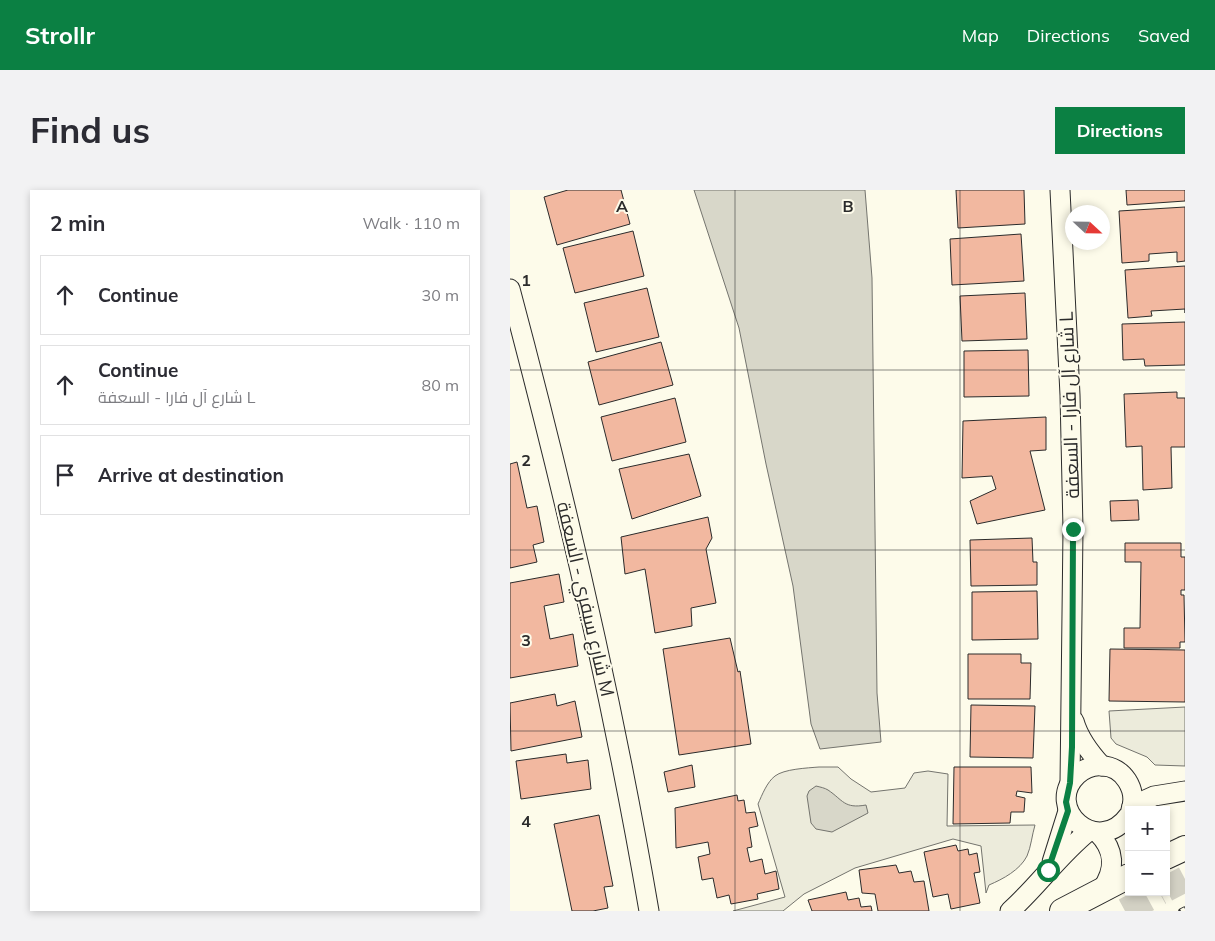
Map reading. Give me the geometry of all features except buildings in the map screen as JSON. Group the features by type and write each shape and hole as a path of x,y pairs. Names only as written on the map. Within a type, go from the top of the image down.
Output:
{"street":[{"name":"شارع آل فارا - السعفة L","path":"1060,190 1071,424 1073,574 1070,783"},
{"name":"شارع سيفري - السعفة M","path":"510,289 538,395 602,662 632,810 649,911"},
{"name":"شارع آل فارا - السعفة L","path":"1071,710 1075,726 1082,740 1102,766"},
{"path":"1086,911 1108,880 1112,860 1108,845 1093,832 1080,826 1068,811 1066,802 1070,783 1084,770 1102,766 1120,772 1131,787 1133,796 1131,806"},
{"path":"1126,779 1152,787 1181,791"},
{"path":"1139,806 1154,796 1181,791"},
{"path":"1048,870 1068,811"},
{"path":"1010,911 1067,849 1093,832 1116,828 1125,820"},
{"path":"1170,844 1185,846"},
{"path":"1170,855 1185,846"},
{"path":"1062,911 1125,878"}],"shaded area":[{"path":"694,190 865,190 872,278 877,693 881,742 820,749 811,724 793,586 739,328"},
{"path":"1185,707 1185,766 1155,765 1147,757 1116,744 1111,738 1109,711"},
{"path":"838,767 851,779 871,792 905,788 914,773 928,771 948,774 947,826 1035,825 1030,849 1024,861 1016,870 989,885 986,893 981,846 953,839 855,868 804,894 783,911 733,911 785,897 758,804 767,785 775,776 790,770"},
{"path":"816,786 827,789 848,805 866,805 868,813 832,832 816,829 811,823 807,796 809,791"}],"tunnel":[{"path":"1170,887 1185,879"},
{"path":"1125,911 1153,896"}],"railway":[{"path":"1181,911 1185,909"}],"route":[{"path":"1048,870 1068,811 1066,802 1070,783 1072,747 1073,529"}]}
